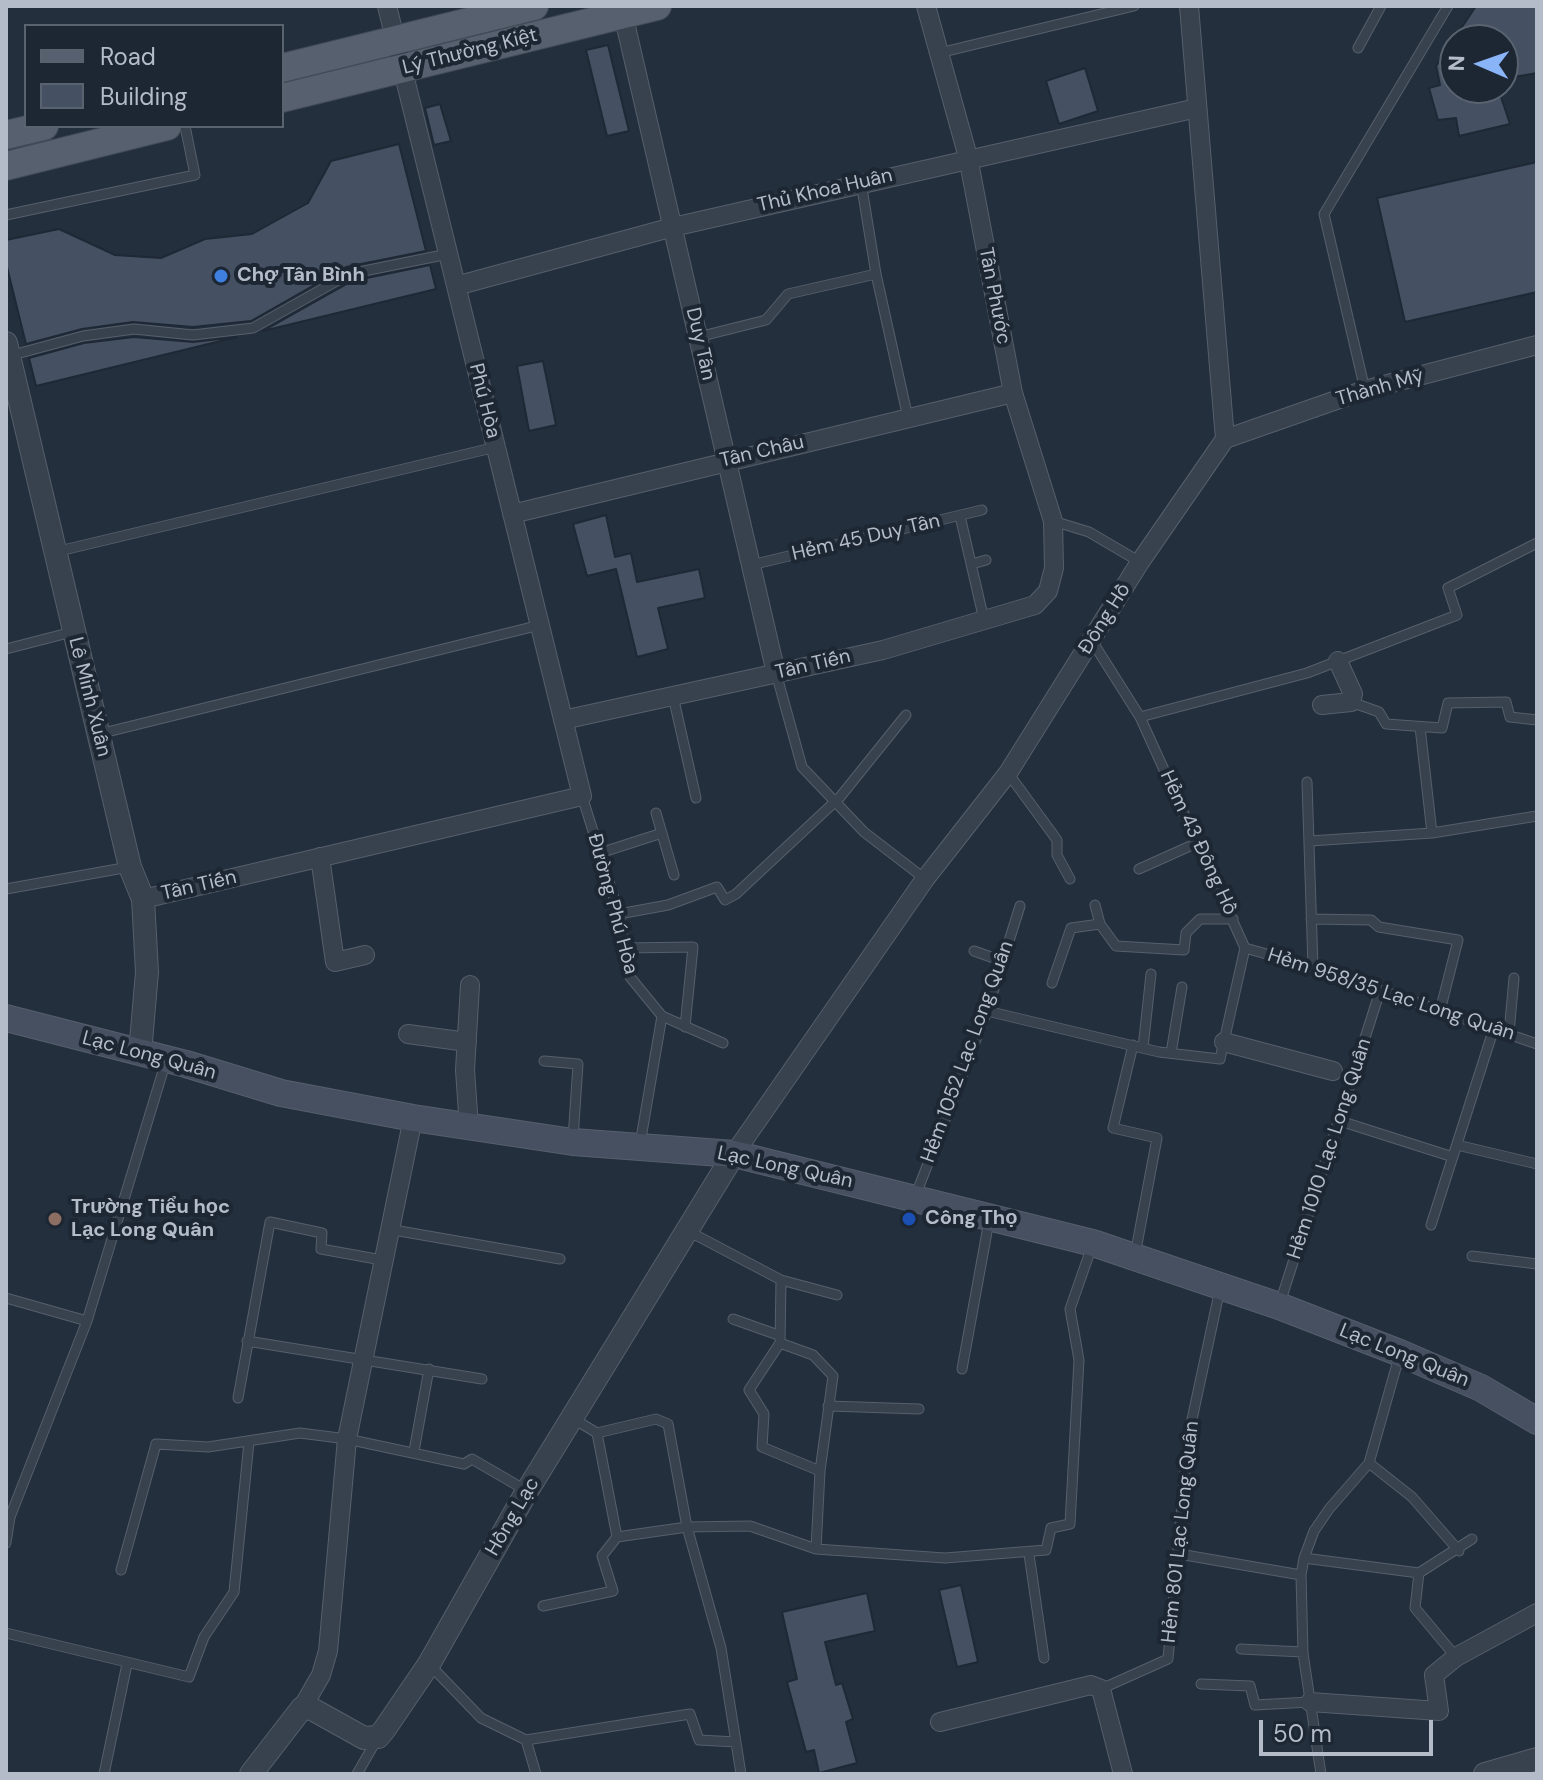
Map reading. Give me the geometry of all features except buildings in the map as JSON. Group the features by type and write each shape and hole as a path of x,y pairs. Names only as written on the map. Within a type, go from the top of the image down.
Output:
{"main road":[{"name":"Lý Thường Kiệt","path":"284,68 534,6"},
{"name":"Lý Thường Kiệt","path":"284,98 657,6"},
{"path":"8,134 35,128"},
{"path":"9,167 159,128"},
{"name":"Lạc Long Quân","path":"6,1018 166,1059 281,1093 413,1118 573,1142 734,1154 1093,1243 1221,1285 1400,1353 1481,1388 1537,1421"}],"street":[{"name":"Phú Hòa","path":"387,6 582,796"},
{"name":"Tân Phước","path":"926,6 968,157 1013,393 1053,521 1054,568 1050,585"},
{"path":"1189,6 1225,439"},
{"name":"Duy Tân","path":"623,14 776,673"},
{"name":"Thủ Khoa Huân","path":"456,286 673,227 968,157 1197,108"},
{"name":"Thành Mỹ","path":"1225,439 1365,390 1537,345"},
{"name":"Lê Minh Xuân","path":"7,350 12,392 55,552 130,867 143,899 147,972 140,1053"},
{"name":"Tân Châu","path":"512,514 726,459 1013,393"},
{"name":"Đông Hồ","path":"734,1154 925,879 1008,773 1140,562 1225,439"},
{"name":"Tân Tiến","path":"563,720 883,650 1035,605 1050,585"},
{"path":"1322,705 1351,702 1353,694 1338,661"},
{"name":"Tân Tiến","path":"143,899 582,796"},
{"path":"320,857 335,962 365,955"},
{"path":"469,1127 467,1042 470,985"},
{"path":"408,1034 467,1042"},
{"path":"1222,1050 1333,1071"},
{"path":"251,1774 302,1708 321,1675 328,1651 347,1439 413,1118"},
{"name":"Hồng Lạc","path":"378,1737 429,1664 527,1491 734,1154"},
{"path":"1310,1702 1439,1711 1434,1675 1456,1657 1537,1613"},
{"path":"940,1722 1091,1685 1101,1689 1123,1774"},
{"path":"302,1708 312,1709 364,1738 378,1737"},
{"path":"1485,1774 1537,1759"}],"lane":[{"path":"939,53 1134,6"},
{"path":"1358,48 1381,6"},
{"path":"1365,390 1324,214 1448,6"},
{"path":"6,215 195,175 185,128"},
{"path":"861,182 876,274 908,418"},
{"path":"7,350 134,329 193,335 253,328 349,274 448,254"},
{"path":"698,337 766,320 788,294 876,274"},
{"path":"55,552 496,447"},
{"name":"Hẻm 45 Duy Tân","path":"751,565 982,510"},
{"path":"960,516 984,620"},
{"path":"1053,521 1089,532 1140,562"},
{"path":"1140,717 1307,673 1457,615 1448,588 1537,543"},
{"path":"972,564 986,560"},
{"path":"99,734 540,625"},
{"path":"6,649 73,632"},
{"name":"Hẻm 43 Đông Hồ","path":"1092,641 1140,717 1245,948"},
{"path":"776,673 802,767 864,832 925,879"},
{"path":"673,696 696,798"},
{"path":"1351,702 1379,712 1386,724 1442,728 1448,703 1506,702 1510,717 1537,720"},
{"path":"619,914 668,905 717,887 725,900 836,801 906,715"},
{"path":"1420,727 1432,833"},
{"path":"1008,773 1057,840 1057,855 1070,879"},
{"path":"1307,782 1313,967"},
{"name":"Đường Phú Hòa","path":"582,796 619,914 630,977 662,1016"},
{"path":"656,813 674,875"},
{"path":"1310,841 1432,833 1537,816"},
{"path":"600,853 662,833"},
{"path":"1139,869 1199,842"},
{"path":"7,886 130,867"},
{"path":"1095,905 1100,924 1116,946 1184,950 1186,933 1200,919 1233,919"},
{"name":"Hẻm 1052 Lạc Long Quân","path":"915,1197 987,1011 1020,906"},
{"path":"1311,919 1371,920 1379,927 1458,940 1440,1011"},
{"path":"1052,983 1071,928 1100,924"},
{"path":"625,948 693,947 685,1027"},
{"path":"987,1011 1171,1053 1222,1050 1245,948"},
{"name":"Hẻm 958/35 Lạc Long Quân","path":"1245,948 1313,967 1537,1044"},
{"path":"974,951 1002,961"},
{"path":"1135,1255 1157,1138 1113,1128 1138,1046 1151,974"},
{"path":"1509,1033 1514,978"},
{"path":"1171,1053 1182,987"},
{"name":"Hẻm 1010 Lạc Long Quân","path":"1279,1306 1380,991"},
{"path":"640,1145 662,1016 723,1043"},
{"path":"1431,1225 1494,1028"},
{"path":"6,1543 10,1517 87,1321 166,1059"},
{"path":"544,1061 578,1064 573,1142"},
{"path":"1340,1121 1453,1157"},
{"path":"1457,1145 1537,1164"},
{"path":"962,1369 990,1218"},
{"path":"238,1398 270,1222 322,1233 321,1249 382,1260"},
{"path":"388,1229 560,1259"},
{"path":"688,1231 781,1280 837,1295"},
{"path":"543,1606 613,1591 602,1556 617,1537 687,1527 750,1526 816,1549 945,1558 1029,1554 1046,1550 1051,1528 1070,1524 1079,1360 1070,1309 1093,1243"},
{"path":"1472,1256 1537,1264"},
{"path":"781,1280 779,1339 749,1390 764,1414 762,1447 820,1471"},
{"name":"Hẻm 801 Lạc Long Quân","path":"1101,1689 1168,1659 1188,1438 1221,1285"},
{"path":"6,1298 87,1321"},
{"path":"733,1319 813,1355 833,1376 820,1471 816,1549"},
{"path":"247,1341 482,1379"},
{"path":"1321,1774 1303,1652 1301,1575 1304,1558 1314,1531 1329,1509 1369,1463 1400,1353"},
{"path":"414,1451 429,1369"},
{"path":"828,1406 919,1409"},
{"path":"572,1418 597,1433 656,1419 668,1424 687,1527 721,1648 741,1774"},
{"path":"121,1570 156,1444 208,1447 300,1433 414,1451 464,1464 472,1459 527,1491"},
{"path":"597,1433 617,1537"},
{"path":"6,1633 189,1677 204,1637 234,1592 249,1442"},
{"path":"1369,1463 1412,1497 1459,1551"},
{"path":"1304,1558 1419,1573 1459,1551 1472,1539"},
{"path":"1029,1554 1044,1658"},
{"path":"1179,1554 1301,1575"},
{"path":"1419,1573 1415,1608 1456,1657"},
{"path":"1241,1649 1303,1652"},
{"path":"104,1774 127,1664"},
{"path":"429,1664 481,1718 526,1740 690,1714 699,1740 736,1742"},
{"path":"1201,1684 1250,1686 1255,1705 1310,1702"},
{"path":"357,1774 378,1737"},
{"path":"526,1740 536,1774"}],"place":[{"name":"Chợ Tân Bình","path":"221,276"},
{"name":"Trường Tiểu học Lạc Long Quân","path":"55,1219"},
{"name":"Công Thọ","path":"909,1219"}]}
